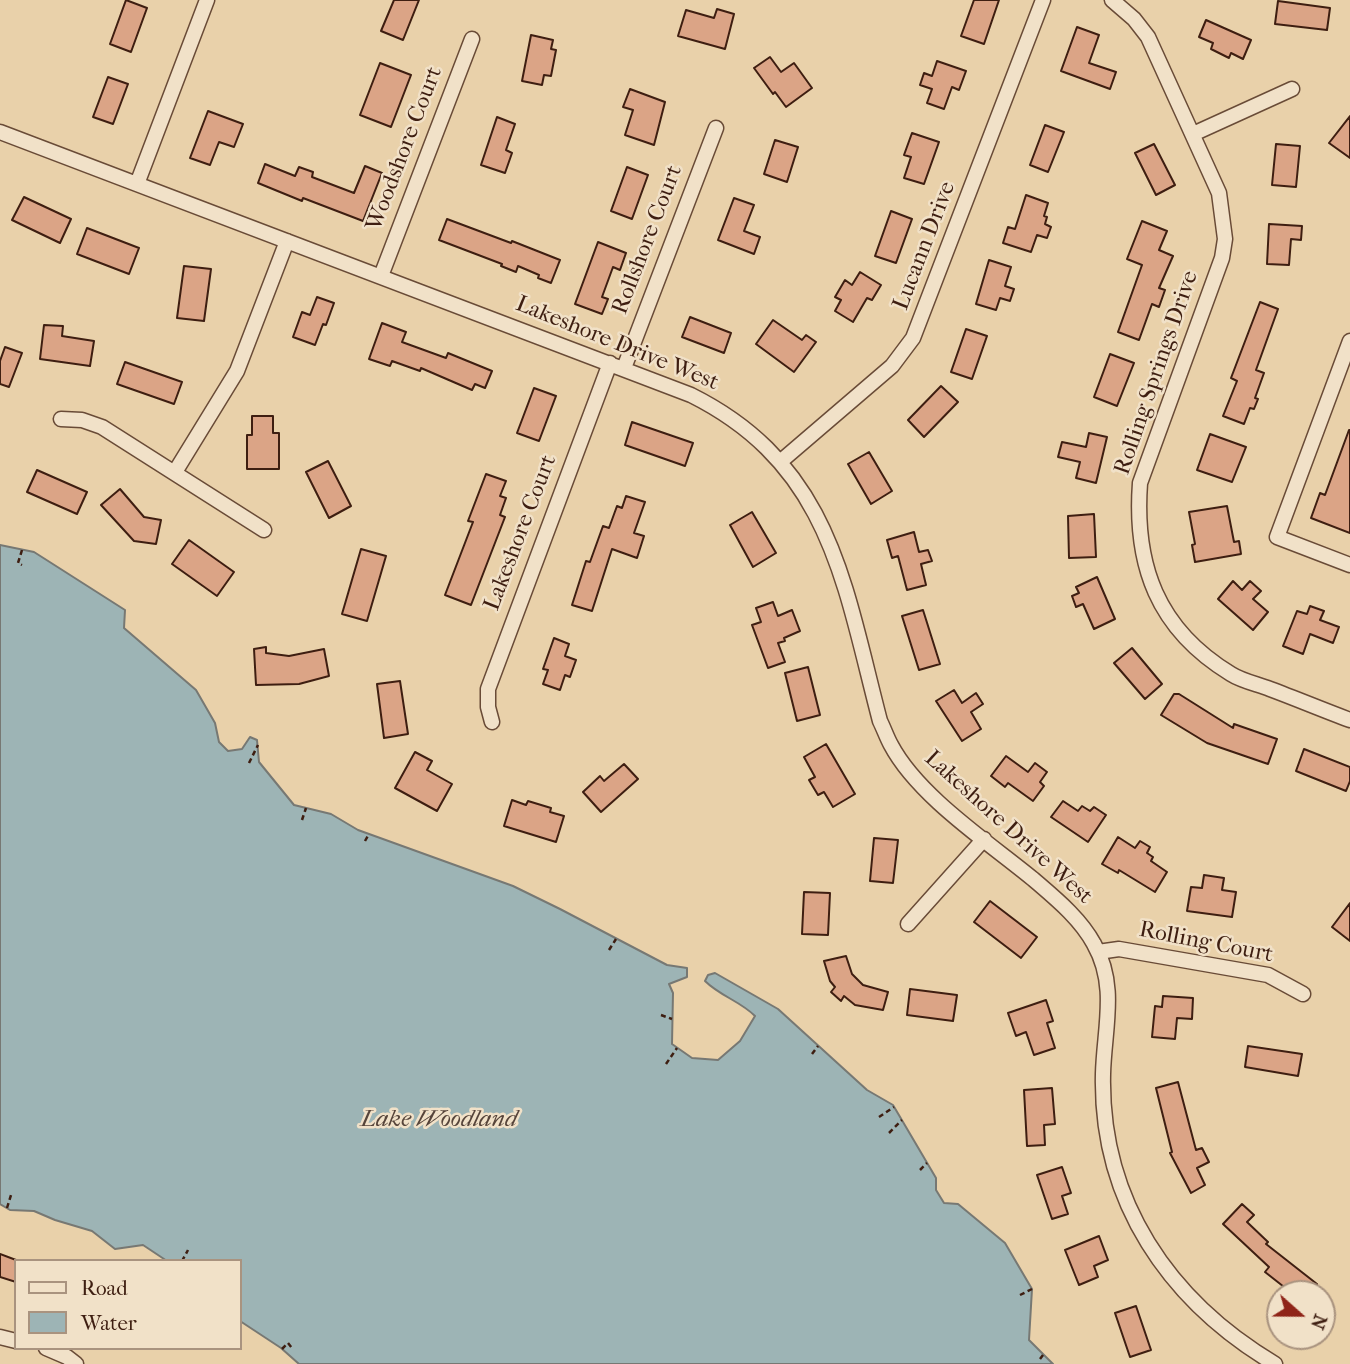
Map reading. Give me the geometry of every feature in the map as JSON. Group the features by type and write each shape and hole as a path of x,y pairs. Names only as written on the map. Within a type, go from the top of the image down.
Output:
{"street":[{"path":"137,184 207,0"},
{"name":"Lucann Drive","path":"780,462 892,366 914,338 1043,0"},
{"name":"Rolling Springs Drive","path":"1112,0 1134,19 1148,37 1219,193 1225,239 1222,258 1140,483 1138,518 1141,549 1148,577 1158,599 1187,639 1232,675 1350,720"},
{"name":"Woodshore Court","path":"381,276 472,38"},
{"path":"1193,134 1292,89"},
{"name":"Rollshore Court","path":"617,365 716,128"},
{"name":"Lakeshore Drive West","path":"0,132 617,365 706,403 740,424 769,449 815,511 836,556 880,721 891,746 923,787 941,804 1056,900 1084,929 1098,952 1108,980 1109,996 1102,1079 1106,1134 1116,1175 1130,1210 1165,1271 1189,1297 1217,1323 1275,1364"},
{"path":"175,472 237,371 287,241"},
{"path":"1350,341 1277,537 1350,565"},
{"name":"Lakeshore Court","path":"492,722 488,708 488,689 617,365"},
{"path":"61,419 92,422 264,530"},
{"path":"908,924 984,839"},
{"name":"Rolling Court","path":"1098,952 1119,949 1268,975 1303,994"},
{"path":"51,1350 76,1364"}],"path":[{"path":"22,550 18,563 22,565"},
{"path":"249,763 258,745"},
{"path":"302,820 306,808"},
{"path":"365,841 369,834"},
{"path":"609,950 616,939"},
{"path":"661,1015 672,1019"},
{"path":"812,1055 818,1046"},
{"path":"666,1064 677,1048"},
{"path":"879,1117 894,1107"},
{"path":"889,1133 902,1120"},
{"path":"920,1170 927,1163"},
{"path":"7,1208 11,1195"},
{"path":"183,1259 188,1250"},
{"path":"1020,1294 1032,1289"},
{"path":"282,1349 288,1343 292,1348"},
{"path":"1040,1359 1043,1355"}],"water":[{"name":"Lake Woodland","path":"0,545 34,552 125,610 124,628 196,690 215,723 219,742 228,751 242,749 250,737 257,740 259,762 294,805 331,814 358,830 513,886 667,965 687,968 687,977 669,984 673,993 672,1044 692,1058 718,1060 740,1041 755,1016 705,981 708,975 715,973 778,1009 867,1090 893,1105 936,1178 936,1190 944,1203 958,1204 1005,1243 1032,1289 1029,1340 1053,1364 299,1364 281,1348 242,1322 242,1259 164,1259 143,1245 115,1249 92,1231 34,1211 10,1210 0,1204"}],"building":[{"path":"126,0 147,8 131,52 110,44"},
{"path":"394,0 419,0 403,40 381,31"},
{"path":"974,0 999,0 984,44 961,36"},
{"path":"1278,1 1330,8 1327,30 1275,24"},
{"path":"717,9 734,14 725,49 678,36 686,10 714,18"},
{"path":"1206,20 1251,40 1243,59 1231,53 1229,58 1211,49 1213,43 1199,37"},
{"path":"1077,27 1099,35 1089,63 1116,72 1110,89 1061,71"},
{"path":"531,35 553,40 551,49 556,50 551,76 544,75 542,85 522,81"},
{"path":"770,57 781,72 794,63 812,88 786,107 754,68"},
{"path":"937,61 966,71 959,90 952,87 944,109 927,103 932,89 920,85 924,73 932,76"},
{"path":"380,63 411,75 391,127 360,115"},
{"path":"108,77 128,84 113,124 93,117"},
{"path":"630,89 665,102 654,145 625,135 633,110 623,107"},
{"path":"208,111 243,124 234,147 219,142 210,165 190,158"},
{"path":"1350,116 1350,158 1329,143"},
{"path":"497,117 515,124 506,150 512,153 505,173 481,165"},
{"path":"1045,125 1064,132 1048,172 1030,165"},
{"path":"912,133 939,142 924,184 904,178 911,157 904,155"},
{"path":"775,140 798,147 787,182 764,174"},
{"path":"1154,144 1175,185 1156,195 1135,153"},
{"path":"1276,144 1300,146 1296,187 1272,185"},
{"path":"265,164 295,176 299,167 313,172 312,177 354,193 365,166 382,173 363,221 258,183"},
{"path":"627,167 648,175 632,219 611,211"},
{"path":"1026,195 1048,203 1044,216 1047,217 1045,224 1051,227 1047,238 1037,235 1031,252 1003,243 1008,227 1015,229"},
{"path":"24,197 71,219 60,243 12,220"},
{"path":"734,198 754,205 744,231 760,237 754,254 718,240"},
{"path":"891,211 912,219 896,263 875,256"},
{"path":"447,219 560,260 551,283 518,266 516,272 439,240"},
{"path":"1142,221 1167,231 1159,250 1173,256 1159,288 1165,290 1159,307 1152,304 1139,340 1118,332 1142,265 1127,259"},
{"path":"1269,224 1302,226 1301,240 1291,239 1289,265 1267,264"},
{"path":"87,228 139,248 129,274 77,254"},
{"path":"598,242 626,253 620,270 613,267 602,297 608,299 602,314 575,304"},
{"path":"989,260 1011,267 1005,286 1014,289 1010,301 1000,298 996,310 976,304"},
{"path":"184,266 211,269 204,321 177,318"},
{"path":"860,272 881,285 872,300 867,298 853,322 835,311 841,300 835,297 845,280 852,285"},
{"path":"317,297 334,303 315,345 293,337 302,312 310,315"},
{"path":"1260,302 1278,309 1256,370 1264,373 1255,398 1258,399 1254,409 1250,408 1244,424 1223,416 1237,381 1231,378"},
{"path":"690,317 731,333 724,353 682,337"},
{"path":"773,320 802,340 806,335 816,342 794,372 756,344"},
{"path":"382,323 406,332 402,342 446,358 448,353 492,371 485,388 475,384 472,390 421,368 420,371 392,361 390,366 369,359"},
{"path":"44,325 63,326 62,336 94,341 90,366 40,359"},
{"path":"966,329 987,336 972,379 951,372"},
{"path":"5,347 22,353 9,387 0,384 0,361"},
{"path":"1110,354 1134,363 1117,406 1094,397"},
{"path":"125,362 182,382 174,404 117,384"},
{"path":"941,386 958,402 924,437 908,420"},
{"path":"534,388 556,396 539,441 517,433"},
{"path":"252,416 273,416 273,433 279,433 279,469 247,469 247,435 252,435"},
{"path":"632,422 693,443 685,466 625,445"},
{"path":"1349,430 1350,533 1311,518 1320,493 1325,495"},
{"path":"1089,433 1107,437 1096,483 1076,478 1080,462 1058,457 1062,442 1086,447"},
{"path":"1210,434 1246,447 1232,482 1197,470"},
{"path":"869,452 892,491 871,504 848,464"},
{"path":"328,461 351,506 329,518 306,472"},
{"path":"37,470 87,492 77,514 27,492"},
{"path":"486,474 506,481 500,496 506,498 500,515 505,517 471,605 445,595 473,522 468,521"},
{"path":"120,489 144,517 161,520 156,544 134,541 101,505"},
{"path":"626,496 645,502 634,533 644,536 637,558 612,549 592,611 572,605 586,561 590,562 603,526 609,528 617,506 622,508"},
{"path":"1227,506 1234,542 1239,541 1241,554 1195,562 1192,545 1195,544 1189,512"},
{"path":"752,512 776,553 753,567 730,525"},
{"path":"1094,514 1096,557 1069,558 1068,516"},
{"path":"914,532 919,552 928,550 932,561 921,564 926,585 907,590 898,556 892,558 887,540"},
{"path":"189,540 234,572 217,596 172,564"},
{"path":"361,549 386,556 367,621 342,614"},
{"path":"1097,577 1115,619 1094,629 1083,604 1076,607 1072,596 1079,593 1076,587"},
{"path":"1233,581 1242,590 1250,581 1261,591 1253,599 1268,612 1253,630 1218,599"},
{"path":"773,602 778,616 792,610 800,631 778,643 785,662 768,668 752,625 761,622 756,608"},
{"path":"1310,606 1324,611 1320,620 1339,627 1333,643 1310,634 1303,654 1283,646 1297,611 1307,614"},
{"path":"923,610 940,664 919,670 902,616"},
{"path":"554,638 569,644 565,656 576,660 570,677 565,675 560,690 543,684 548,670 543,669"},
{"path":"266,647 266,653 289,656 324,649 329,676 299,684 256,685 254,649"},
{"path":"1132,648 1162,684 1145,699 1114,663"},
{"path":"808,667 820,715 797,721 785,673"},
{"path":"400,681 408,734 384,738 377,684"},
{"path":"954,690 962,703 976,693 983,704 971,712 981,729 962,741 936,701"},
{"path":"1174,694 1179,694 1233,728 1234,724 1277,739 1268,764 1207,743 1161,715"},
{"path":"826,744 855,794 833,807 824,792 818,795 809,780 815,777 804,757"},
{"path":"1304,749 1350,767 1350,781 1346,791 1296,771"},
{"path":"415,752 432,761 427,770 452,784 437,811 395,788"},
{"path":"1006,756 1028,772 1035,763 1047,772 1040,782 1044,786 1033,801 1008,783 1005,787 991,776"},
{"path":"624,764 638,779 601,812 583,792 600,776 604,781"},
{"path":"512,800 526,805 528,801 551,808 550,812 564,816 556,842 504,826"},
{"path":"1063,801 1078,811 1082,806 1090,811 1094,807 1106,815 1088,842 1051,817"},
{"path":"1118,837 1135,848 1140,841 1150,847 1147,853 1153,857 1151,861 1167,872 1155,892 1119,870 1118,873 1102,864"},
{"path":"874,838 898,840 893,883 870,881"},
{"path":"1204,875 1224,878 1222,890 1236,892 1232,917 1187,911 1191,887 1202,888"},
{"path":"804,892 830,893 828,935 802,934"},
{"path":"990,901 1037,937 1021,958 974,922"},
{"path":"1350,903 1350,941 1332,927"},
{"path":"846,956 852,974 863,985 888,992 883,1010 855,1005 844,996 841,1001 831,992 835,987 830,981 824,961"},
{"path":"910,989 957,995 953,1021 907,1015"},
{"path":"1163,996 1193,998 1192,1019 1177,1018 1175,1039 1152,1037 1155,1006 1162,1007"},
{"path":"1046,1000 1053,1021 1047,1023 1055,1048 1034,1055 1026,1032 1016,1036 1008,1013"},
{"path":"1248,1046 1302,1054 1298,1076 1245,1067"},
{"path":"1178,1082 1196,1150 1202,1148 1209,1162 1197,1168 1205,1185 1191,1193 1170,1153 1172,1152 1156,1088"},
{"path":"1052,1088 1055,1124 1044,1125 1045,1145 1027,1146 1024,1090"},
{"path":"1062,1167 1071,1193 1062,1196 1068,1214 1052,1219 1037,1175"},
{"path":"1242,1204 1254,1215 1247,1222 1268,1242 1266,1244 1312,1280 1275,1280 1265,1272 1269,1267 1223,1224"},
{"path":"1099,1236 1108,1260 1094,1266 1098,1277 1079,1285 1065,1250"},
{"path":"0,1254 14,1259 14,1281 0,1277"},
{"path":"1136,1306 1151,1350 1130,1357 1115,1313"}]}
